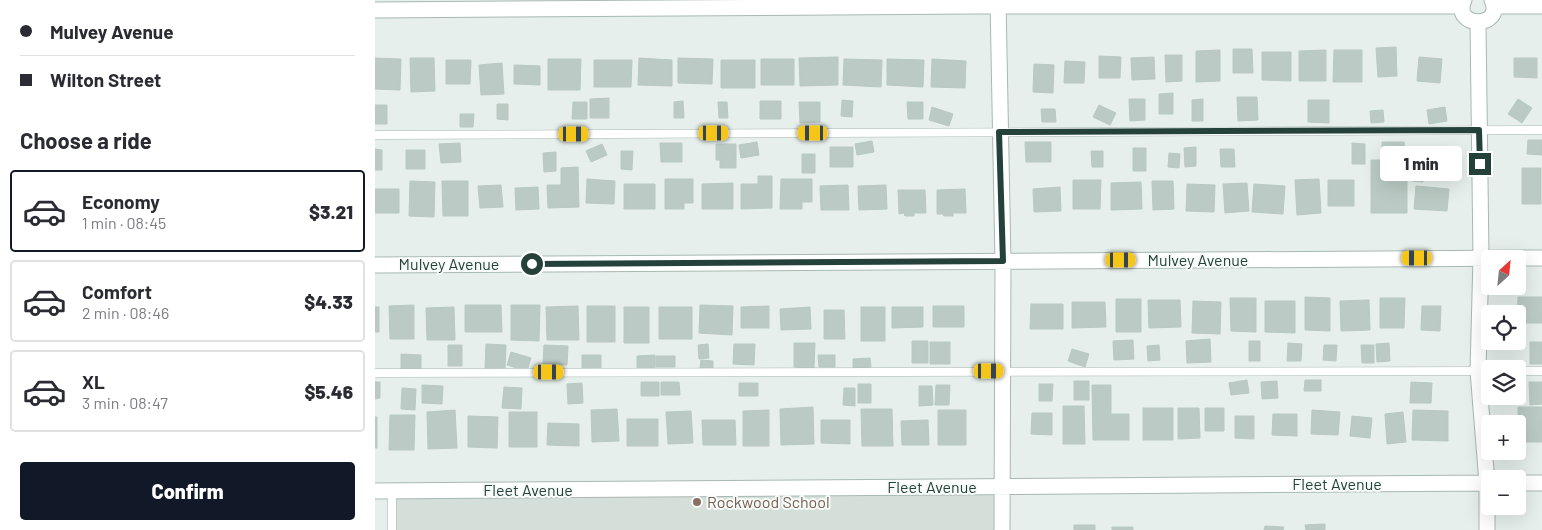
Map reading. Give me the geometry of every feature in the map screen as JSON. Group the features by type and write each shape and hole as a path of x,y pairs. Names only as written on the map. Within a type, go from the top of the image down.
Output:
{"street":[{"path":"998,3 1003,261 1002,530"},
{"path":"375,10 555,4 1463,3 1464,14 1470,21 1478,23 1487,21 1493,14 1494,3 1542,6"},
{"path":"1478,23 1481,258"},
{"name":"Mulvey Avenue","path":"375,265 1481,258"},
{"name":"Mulvey Avenue","path":"1526,258 1542,258"},
{"path":"1482,295 1484,360"},
{"path":"1485,405 1488,470"},
{"name":"Fleet Avenue","path":"375,491 1481,483"},
{"path":"1526,483 1542,483"},
{"path":"1487,515 1487,530"}],"lane":[{"path":"375,135 1542,130"},
{"path":"375,373 1481,371"},
{"path":"1526,371 1542,371"},
{"path":"392,491 392,530"}],"shaded area":[{"name":"Rockwood School","path":"1001,487 1002,530 392,530 392,491"}],"building":[{"path":"1396,47 1397,76 1378,77 1376,48"},
{"path":"1233,49 1252,49 1253,73 1233,73"},
{"path":"1220,50 1220,81 1196,82 1196,51"},
{"path":"1326,50 1326,81 1299,81 1299,51"},
{"path":"1334,50 1362,50 1362,82 1333,82"},
{"path":"1262,52 1291,52 1291,81 1262,80"},
{"path":"1165,55 1182,55 1182,81 1166,82"},
{"path":"1099,56 1121,57 1120,78 1099,78"},
{"path":"838,57 838,85 800,86 799,58"},
{"path":"1154,57 1155,79 1132,80 1131,58"},
{"path":"1419,57 1442,59 1440,83 1417,81"},
{"path":"375,58 401,59 400,90 375,89"},
{"path":"410,58 434,58 435,91 411,92"},
{"path":"639,58 672,60 672,86 638,85"},
{"path":"678,58 713,59 712,84 678,83"},
{"path":"1514,58 1537,58 1537,78 1514,77"},
{"path":"548,59 581,59 580,90 548,90"},
{"path":"761,59 794,59 794,85 761,85"},
{"path":"844,59 882,60 881,87 843,85"},
{"path":"887,59 924,60 923,87 887,85"},
{"path":"932,59 966,61 965,88 931,87"},
{"path":"446,60 471,60 470,84 446,84"},
{"path":"594,60 632,60 631,87 594,87"},
{"path":"721,60 755,60 755,88 721,88"},
{"path":"1065,61 1085,62 1084,83 1064,83"},
{"path":"502,63 504,94 481,95 479,65"},
{"path":"1034,64 1054,65 1053,93 1033,92"},
{"path":"514,65 540,66 540,85 514,84"},
{"path":"1173,93 1173,114 1159,114 1159,94"},
{"path":"1237,97 1257,97 1258,120 1238,121"},
{"path":"609,98 609,118 590,118 590,99"},
{"path":"1129,99 1145,99 1145,120 1130,121"},
{"path":"1203,99 1203,121 1192,121 1192,100"},
{"path":"1518,99 1532,108 1522,123 1508,114"},
{"path":"842,100 853,101 852,117 841,116"},
{"path":"1308,100 1329,100 1329,123 1308,122"},
{"path":"683,101 684,118 674,118 674,102"},
{"path":"760,101 781,101 781,119 760,119"},
{"path":"573,102 587,102 587,119 572,119"},
{"path":"718,102 727,102 728,118 719,118"},
{"path":"799,102 820,102 820,122 800,123"},
{"path":"907,102 923,102 923,119 908,119"},
{"path":"497,104 508,104 508,120 497,119"},
{"path":"375,105 387,105 387,124 375,124"},
{"path":"1099,105 1116,113 1110,125 1093,117"},
{"path":"932,107 953,114 949,126 929,120"},
{"path":"1445,107 1447,121 1429,124 1427,110"},
{"path":"1041,109 1055,109 1056,122 1042,122"},
{"path":"1383,110 1384,122 1371,123 1370,111"},
{"path":"460,114 474,114 473,127 460,127"},
{"path":"1528,140 1542,140 1542,155 1527,154"},
{"path":"872,141 874,152 857,155 855,144"},
{"path":"757,142 759,155 741,158 739,145"},
{"path":"1025,142 1051,142 1051,162 1026,162"},
{"path":"1382,142 1404,142 1405,156 1382,157"},
{"path":"460,143 461,162 441,163 439,144"},
{"path":"660,143 682,143 682,162 661,162"},
{"path":"1352,143 1365,144 1365,164 1352,164"},
{"path":"602,144 607,155 591,162 586,151"},
{"path":"716,144 736,144 736,168 720,168 720,160 716,160"},
{"path":"830,147 853,147 853,167 830,167"},
{"path":"1196,147 1196,166 1185,167 1184,148"},
{"path":"1133,148 1146,148 1146,171 1133,171"},
{"path":"375,149 382,150 382,170 375,170"},
{"path":"1220,149 1234,149 1235,167 1221,167"},
{"path":"406,150 425,150 425,169 406,169"},
{"path":"621,151 633,151 632,170 621,169"},
{"path":"1091,151 1103,151 1103,167 1092,167"},
{"path":"556,152 556,171 544,172 543,153"},
{"path":"1169,153 1180,154 1179,168 1168,167"},
{"path":"802,154 815,154 815,173 802,173"},
{"path":"1371,160 1407,160 1407,213 1371,213"},
{"path":"1414,161 1425,162 1423,182 1412,181"},
{"path":"578,167 579,207 548,208 547,185 561,185 561,168"},
{"path":"1522,168 1541,168 1541,204 1522,204"},
{"path":"758,176 772,176 772,208 741,209 741,184 758,184"},
{"path":"587,179 615,181 614,204 586,203"},
{"path":"665,179 693,179 693,203 684,203 684,209 665,209"},
{"path":"781,179 812,179 812,202 802,202 802,209 780,209"},
{"path":"1319,179 1321,213 1297,215 1295,180"},
{"path":"1073,180 1101,180 1100,209 1073,209"},
{"path":"1328,180 1354,180 1354,206 1328,206"},
{"path":"410,181 435,182 434,217 409,216"},
{"path":"442,181 468,181 468,216 443,216"},
{"path":"1152,181 1173,181 1174,209 1153,210"},
{"path":"1141,182 1142,209 1111,210 1111,183"},
{"path":"733,183 733,209 702,209 702,184"},
{"path":"1247,183 1249,211 1225,213 1223,184"},
{"path":"624,184 655,184 655,209 624,209"},
{"path":"1187,184 1215,185 1214,212 1186,211"},
{"path":"1254,184 1285,186 1283,214 1252,212"},
{"path":"501,185 503,207 480,208 478,186"},
{"path":"848,185 849,210 821,210 820,186"},
{"path":"886,185 887,209 859,210 858,186"},
{"path":"1416,186 1449,189 1447,211 1414,209"},
{"path":"538,187 539,209 516,210 515,188"},
{"path":"1060,187 1061,211 1034,212 1033,189"},
{"path":"375,189 399,189 399,213 375,213"},
{"path":"965,189 966,213 953,213 953,216 937,214 937,190"},
{"path":"898,190 925,190 926,213 914,213 914,216 905,216 904,213 899,214"},
{"path":"1305,297 1330,298 1330,331 1305,330"},
{"path":"1518,297 1542,297 1542,323 1526,323 1526,305 1518,305"},
{"path":"1230,298 1256,298 1256,332 1231,331"},
{"path":"1380,298 1405,298 1404,328 1380,328"},
{"path":"1116,299 1141,299 1141,332 1116,332"},
{"path":"1148,300 1180,300 1181,327 1149,328"},
{"path":"1369,300 1370,330 1341,331 1340,301"},
{"path":"1193,301 1221,302 1220,334 1192,333"},
{"path":"1265,301 1295,301 1295,333 1265,332"},
{"path":"1072,302 1105,302 1106,327 1072,328"},
{"path":"1031,304 1063,304 1063,329 1030,329"},
{"path":"414,305 414,339 390,339 389,306"},
{"path":"465,305 501,305 502,332 465,332"},
{"path":"511,305 540,305 539,341 511,340"},
{"path":"700,305 733,306 732,335 699,333"},
{"path":"578,306 579,340 547,340 546,307"},
{"path":"587,306 615,306 615,342 587,342"},
{"path":"769,306 769,328 741,328 741,307"},
{"path":"933,306 964,306 964,327 933,327"},
{"path":"1422,306 1441,306 1440,331 1421,330"},
{"path":"375,307 379,307 379,332 375,332"},
{"path":"454,307 455,340 427,340 426,308"},
{"path":"624,307 649,307 649,343 624,343"},
{"path":"659,307 692,307 692,339 659,339"},
{"path":"810,307 811,329 781,330 780,309"},
{"path":"861,307 885,307 885,341 861,341"},
{"path":"892,307 923,307 923,327 892,328"},
{"path":"824,310 844,310 845,339 824,339"},
{"path":"1210,339 1211,362 1187,363 1186,341"},
{"path":"1133,340 1134,359 1114,360 1113,341"},
{"path":"912,341 928,341 928,363 912,363"},
{"path":"1249,341 1260,341 1260,361 1249,361"},
{"path":"930,342 950,342 950,364 930,364"},
{"path":"1530,342 1542,342 1542,364 1530,364"},
{"path":"794,343 815,343 814,368 794,367"},
{"path":"1288,343 1302,344 1301,361 1287,361"},
{"path":"1389,343 1390,361 1377,362 1376,344"},
{"path":"486,344 506,345 505,369 485,369"},
{"path":"708,344 709,358 699,359 698,345"},
{"path":"734,344 755,344 754,365 733,364"},
{"path":"448,345 462,345 462,366 448,366"},
{"path":"544,345 568,346 567,365 543,364"},
{"path":"1159,345 1160,360 1148,361 1147,346"},
{"path":"1324,345 1337,345 1336,361 1323,360"},
{"path":"1361,345 1374,345 1374,363 1362,363"},
{"path":"1072,349 1089,354 1085,367 1068,361"},
{"path":"511,352 531,358 527,371 507,365"},
{"path":"401,354 421,355 421,369 401,369"},
{"path":"582,355 601,355 601,368 582,368"},
{"path":"655,355 655,368 637,368 637,356"},
{"path":"818,355 835,355 835,367 819,367"},
{"path":"656,356 675,356 675,367 656,367"},
{"path":"870,358 871,367 853,368 853,359"},
{"path":"701,360 713,361 713,369 700,368"},
{"path":"1247,380 1249,393 1231,395 1229,383"},
{"path":"1305,380 1321,380 1321,391 1304,391"},
{"path":"1074,381 1089,381 1089,400 1074,400"},
{"path":"1277,381 1278,398 1262,399 1261,382"},
{"path":"375,382 380,382 380,398 375,399"},
{"path":"641,382 659,382 659,396 641,396"},
{"path":"661,382 679,382 680,395 661,395"},
{"path":"1411,382 1432,383 1431,403 1410,403"},
{"path":"1529,382 1542,382 1542,404 1530,405"},
{"path":"582,383 583,403 568,404 567,384"},
{"path":"739,383 758,383 758,396 739,396"},
{"path":"858,384 871,384 871,403 858,403"},
{"path":"1039,384 1053,384 1052,401 1039,401"},
{"path":"422,385 443,386 442,404 422,403"},
{"path":"936,385 950,385 949,405 935,405"},
{"path":"1092,385 1111,385 1111,414 1129,414 1129,440 1093,440"},
{"path":"919,386 932,386 933,405 919,406"},
{"path":"504,387 522,388 521,409 502,408"},
{"path":"402,388 416,389 415,410 401,409"},
{"path":"844,388 855,388 855,406 843,405"},
{"path":"1063,406 1084,406 1085,444 1063,444"},
{"path":"813,407 814,444 781,445 780,409"},
{"path":"1518,407 1542,407 1542,442 1526,442 1526,415 1518,415"},
{"path":"1143,408 1173,408 1173,440 1143,440"},
{"path":"1178,408 1199,408 1200,438 1178,439"},
{"path":"1205,408 1224,408 1224,431 1205,431"},
{"path":"617,409 619,441 592,442 591,410"},
{"path":"861,409 892,409 893,446 862,446"},
{"path":"455,410 457,448 428,449 427,412"},
{"path":"769,410 769,446 743,446 743,411"},
{"path":"938,410 966,410 966,445 938,445"},
{"path":"1312,410 1340,412 1338,435 1311,434"},
{"path":"1413,410 1448,411 1448,441 1412,440"},
{"path":"691,411 693,443 668,444 666,412"},
{"path":"509,412 537,412 537,447 509,447"},
{"path":"1403,412 1406,442 1387,444 1385,414"},
{"path":"1032,413 1052,413 1052,435 1031,434"},
{"path":"1273,414 1297,414 1297,436 1272,435"},
{"path":"390,415 415,415 414,450 389,450"},
{"path":"468,416 498,417 497,448 468,447"},
{"path":"1235,416 1254,416 1254,439 1235,438"},
{"path":"1352,416 1372,418 1370,438 1350,436"},
{"path":"375,417 377,417 377,448 375,448"},
{"path":"627,419 658,419 658,446 627,446"},
{"path":"702,420 735,420 736,445 703,445"},
{"path":"821,420 850,420 850,444 821,443"},
{"path":"928,420 929,445 902,445 901,421"},
{"path":"548,423 579,424 579,446 547,445"},
{"path":"1325,524 1325,530 1306,530 1305,525"},
{"path":"1074,525 1095,525 1095,530 1074,530"},
{"path":"1265,526 1284,527 1283,530 1264,530"},
{"path":"1112,527 1133,527 1133,530 1112,530"}],"place":[{"name":"Rockwood School","path":"697,502"}],"route":[{"path":"532,264 1003,261 999,132 1479,130 1480,164"}]}
